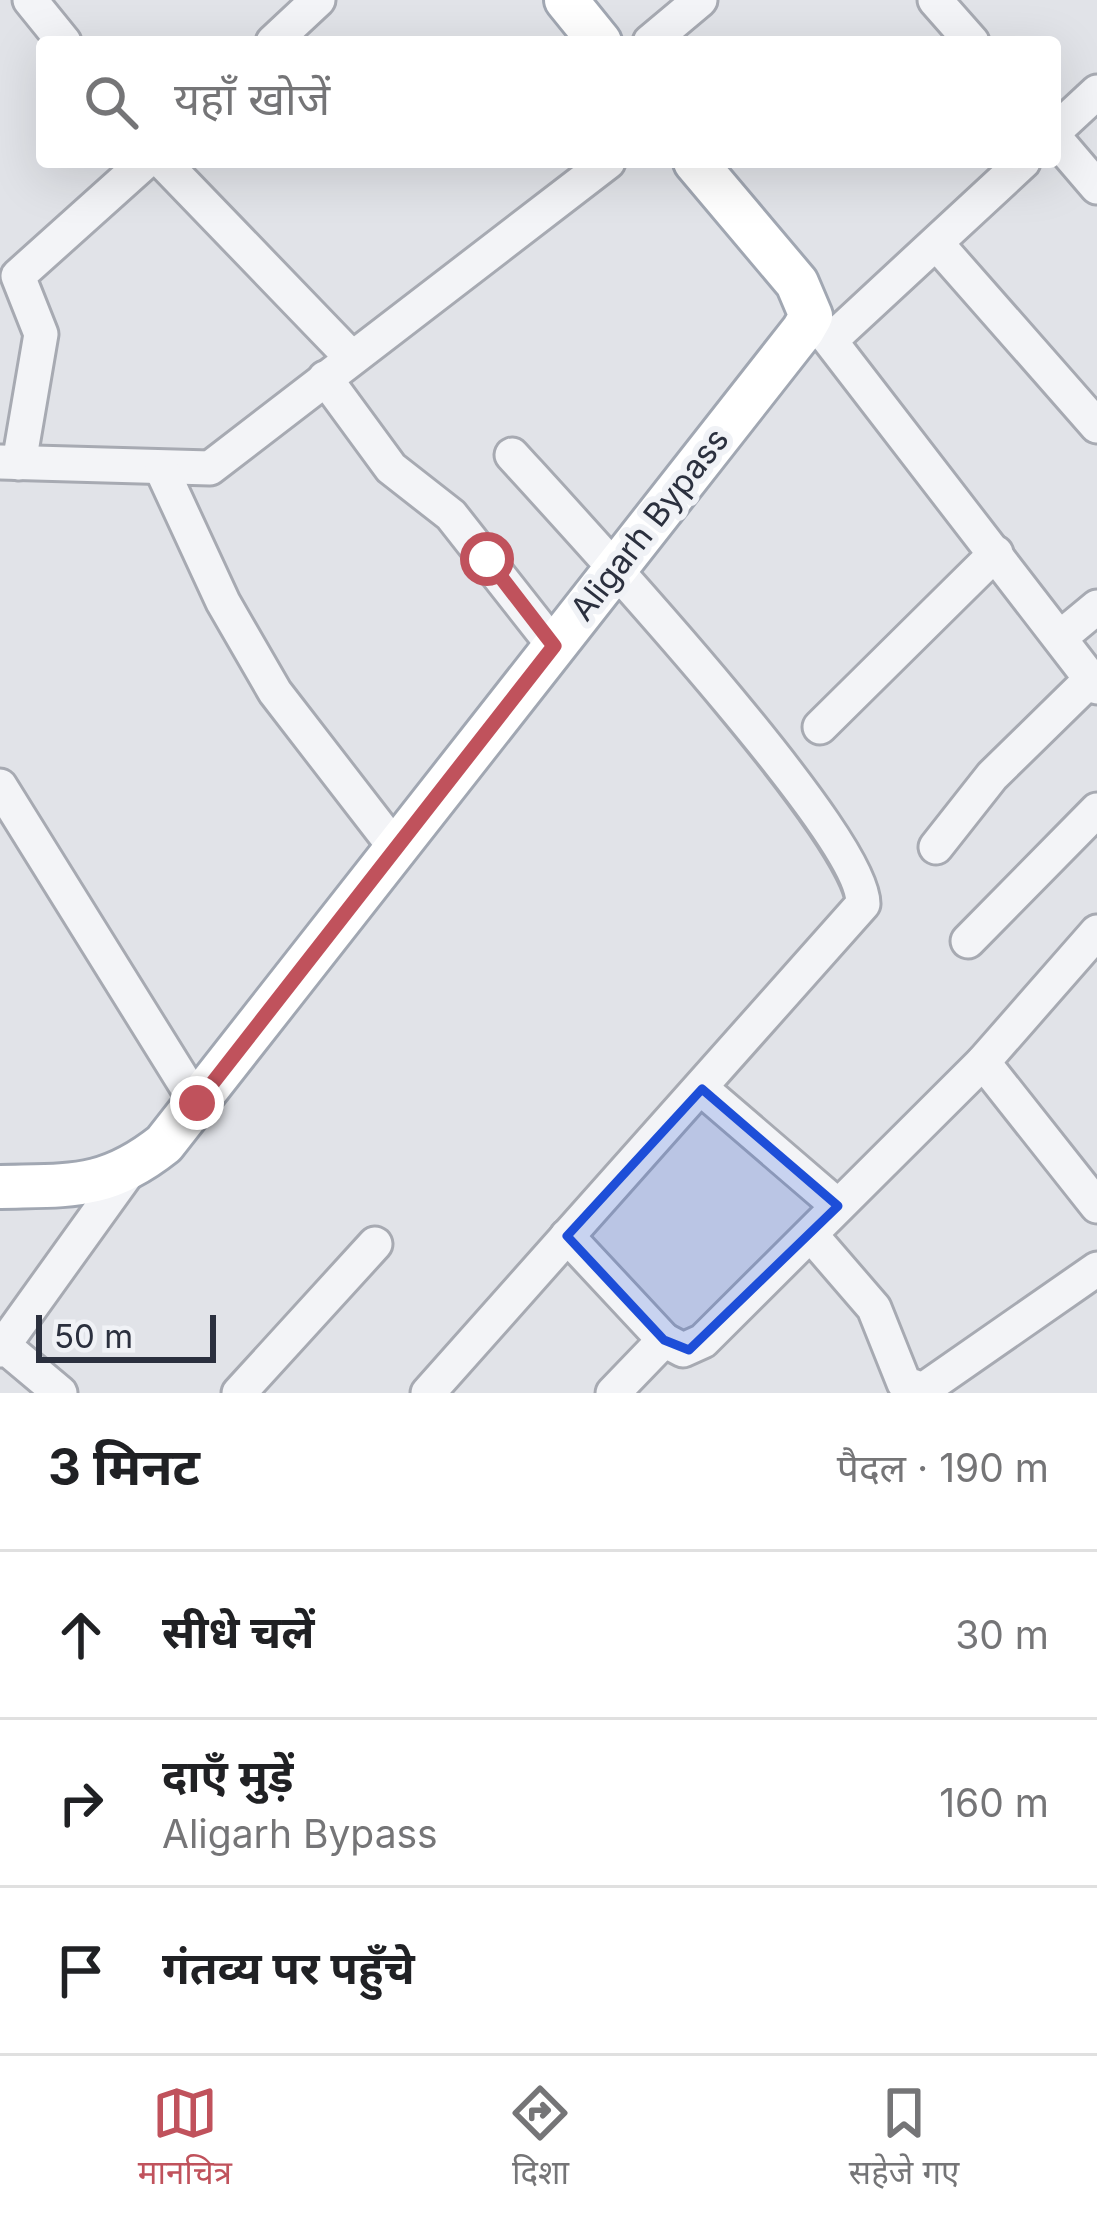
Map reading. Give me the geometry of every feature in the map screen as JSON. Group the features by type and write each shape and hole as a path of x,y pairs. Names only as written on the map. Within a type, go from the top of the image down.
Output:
{"main road":[{"path":"566,0 595,36"},
{"path":"700,168 797,283 821,328"},
{"name":"Aligarh Bypass","path":"0,1187 93,1185 130,1169 164,1144 397,850 613,566 821,328"}],"street":[{"path":"30,0 59,36"},
{"path":"279,36 318,0"},
{"path":"657,36 700,0"},
{"path":"935,0 967,36"},
{"path":"1061,129 1097,92"},
{"path":"1061,143 1097,188"},
{"path":"138,168 18,276 41,334 9,462 194,471 222,461 600,168"},
{"path":"168,168 338,367 391,468 451,515 554,646"},
{"path":"936,847 992,776 1094,683 821,328 937,244 1017,168"},
{"path":"937,244 1097,426"},
{"path":"428,1393 857,915 863,893 851,868 730,700 512,455"},
{"path":"162,470 223,602 275,692 397,850"},
{"path":"820,727 996,553"},
{"path":"1062,636 1097,608"},
{"path":"0,786 197,1103"},
{"path":"968,941 1097,811"},
{"path":"567,1236 664,1340 683,1350 697,1347 1094,945"},
{"path":"983,1062 1097,1206"},
{"path":"702,1089 838,1205"},
{"path":"60,1393 2,1348 130,1169"},
{"path":"811,1235 874,1308 904,1383 923,1390 1097,1269"},
{"path":"239,1393 375,1244"},
{"path":"614,1393 664,1340"}],"highlighted area":[{"path":"702,1089 838,1206 689,1350 664,1340 567,1236"}],"route":[{"path":"197,1103 476,752 554,646 487,559"}]}
